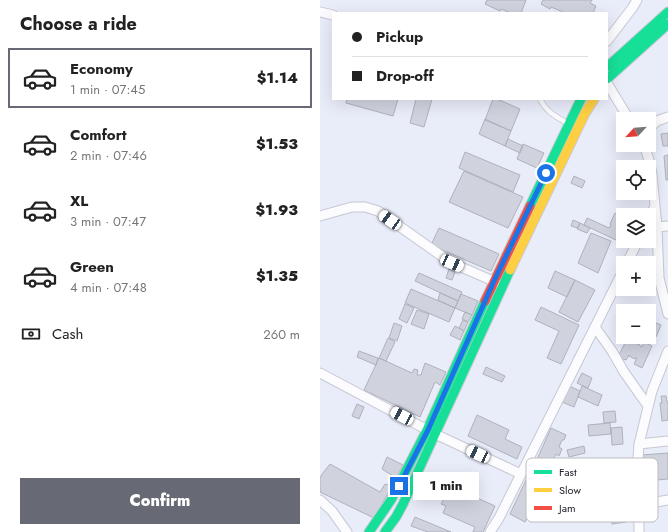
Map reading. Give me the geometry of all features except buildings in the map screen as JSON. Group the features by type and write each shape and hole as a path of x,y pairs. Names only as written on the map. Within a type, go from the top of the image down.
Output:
{"street":[{"path":"608,40 637,0"},
{"path":"320,12 332,15"},
{"path":"608,66 668,12"},
{"path":"608,78 668,24"},
{"path":"608,85 625,112"},
{"path":"385,532 403,504 431,432 494,281 581,100"},
{"path":"369,532 392,500 431,432 504,285 585,113 593,100"},
{"path":"656,121 668,117"},
{"path":"646,152 652,174 668,314"},
{"path":"540,186 549,189"},
{"path":"320,216 352,207 365,207 378,211 443,258 504,285"},
{"path":"657,227 668,226"},
{"path":"515,238 524,242"},
{"path":"529,458 616,284"},
{"path":"595,326 624,372 648,406"},
{"path":"638,458 639,444 652,391 668,351"},
{"path":"320,373 431,432 521,474"},
{"path":"639,444 668,441"},
{"path":"490,532 499,518 526,464"},
{"path":"320,500 332,511 347,532"},
{"path":"392,500 403,504"},
{"path":"658,502 668,500"}],"lane":[{"path":"540,100 548,112 569,124"}],"traffic: fast":[{"path":"608,66 668,12"},
{"path":"608,78 668,24"},
{"path":"530,206 581,100"},
{"path":"385,532 403,504 510,270"},
{"path":"369,532 391,500 427,430 485,301"}],"traffic: slow":[{"path":"510,270 585,113 593,100"}],"traffic: jam":[{"path":"485,301 530,206"}],"route":[{"path":"399,486 428,430 494,281 546,173"}]}
